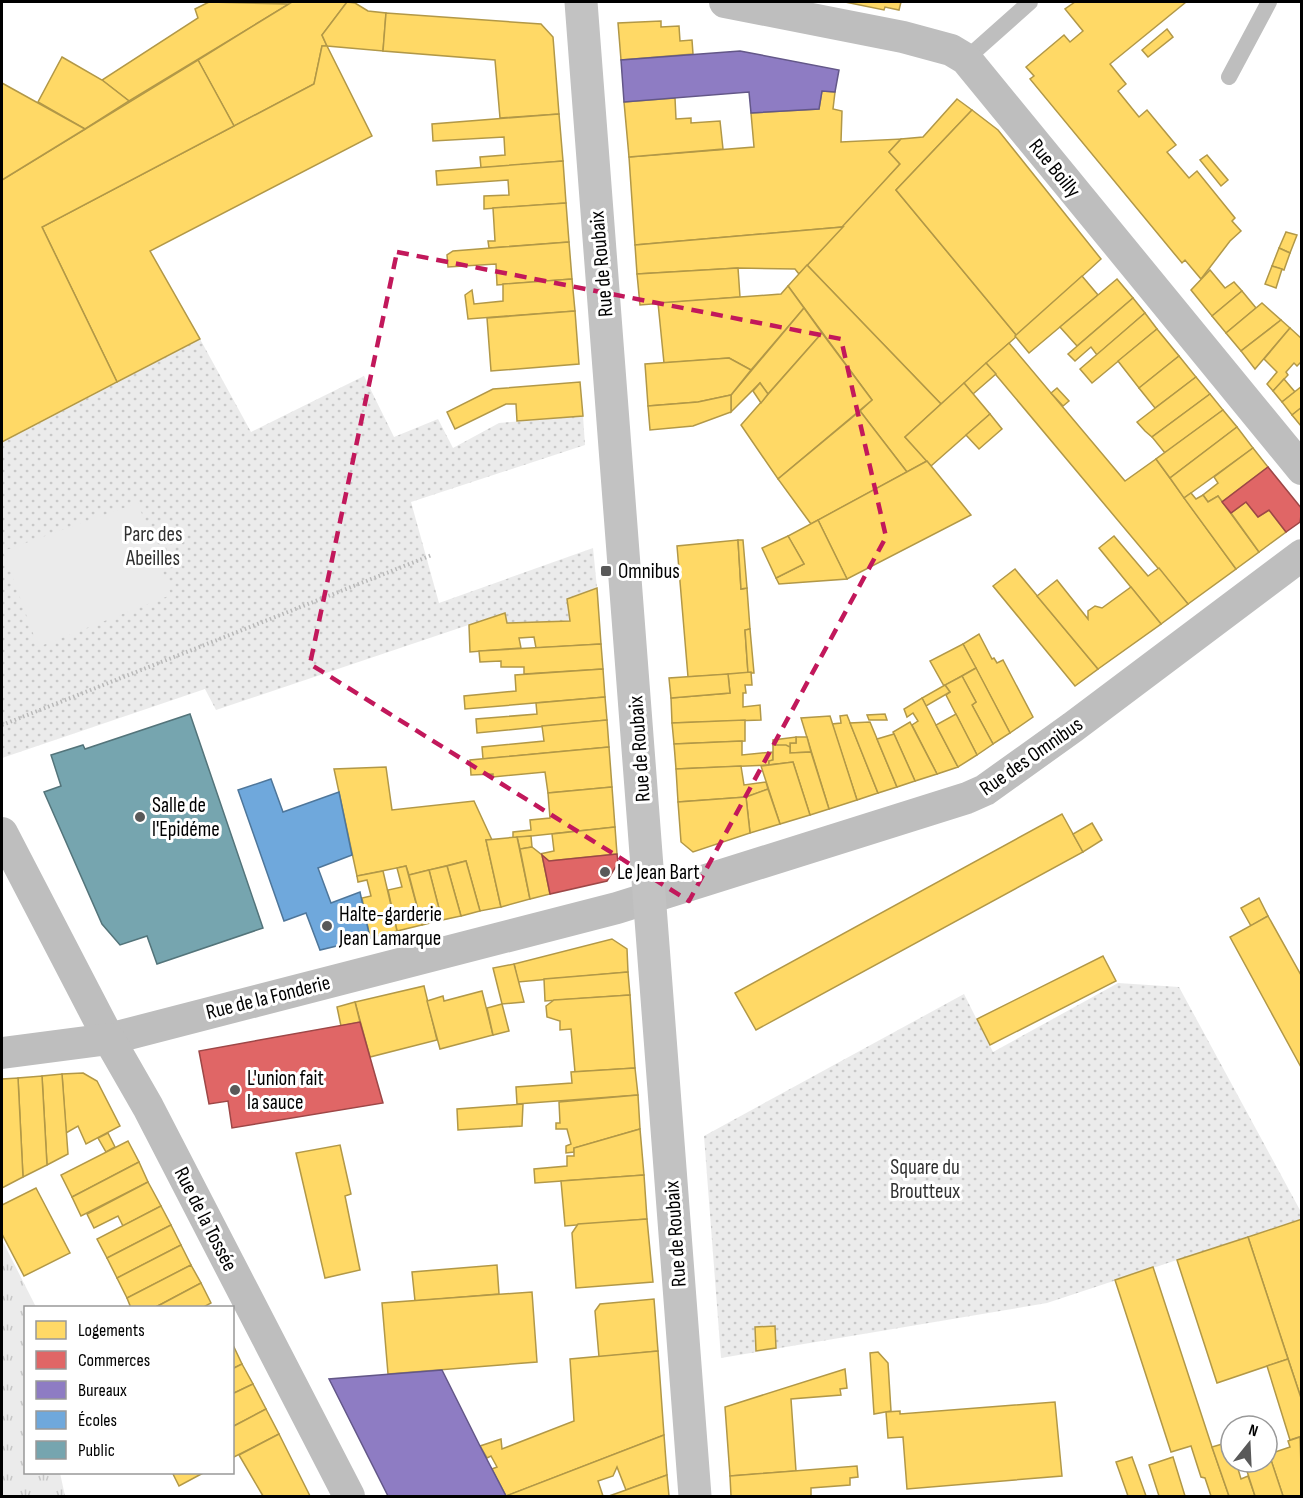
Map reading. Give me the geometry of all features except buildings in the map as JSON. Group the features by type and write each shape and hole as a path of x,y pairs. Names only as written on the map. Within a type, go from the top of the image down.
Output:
{"street":[{"name":"Rue de Roubaix","path":"581,2 695,1497"},
{"name":"Rue Boilly","path":"725,2 913,39 951,50 966,59 1302,469"},
{"name":"Rue des Omnibus","path":"651,898 950,805 985,790 1302,555"},
{"path":"2,833 109,1039 2,1053"},
{"name":"Rue de la Fonderie","path":"109,1039 651,898"},
{"name":"Rue de la Tossée","path":"109,1039 148,1107 350,1497"}],"lane":[{"path":"966,59 1030,2"},
{"path":"1229,77 1269,2"}],"path":[{"path":"2,724 432,555"}],"highlighted area":[{"path":"397,252 841,339 886,537 689,901 310,664"}],"green space":[{"name":"Parc des Abeilles","path":"200,339 251,432 364,376 394,437 438,419 453,448 499,423 583,416 585,445 411,502 439,603 593,548 597,588 567,599 570,621 507,623 504,613 216,710 205,689 2,758 2,443"},
{"path":"138,503 171,595 38,647 3,551"},
{"name":"Square du Broutteux","path":"1118,983 1179,987 1301,1212 1301,1219 1047,1303 721,1358 704,1136 964,994 993,1052"},
{"path":"2,1240 35,1306 24,1306 24,1474 60,1474 65,1496 2,1496"}],"place":[{"name":"Omnibus","path":"606,571"},
{"name":"Salle de l'Epidéme","path":"140,817"},
{"name":"Le Jean Bart","path":"605,872"},
{"name":"Halte-garderie Jean Lamarque","path":"327,926"},
{"name":"L'union fait la sauce","path":"235,1090"}]}
